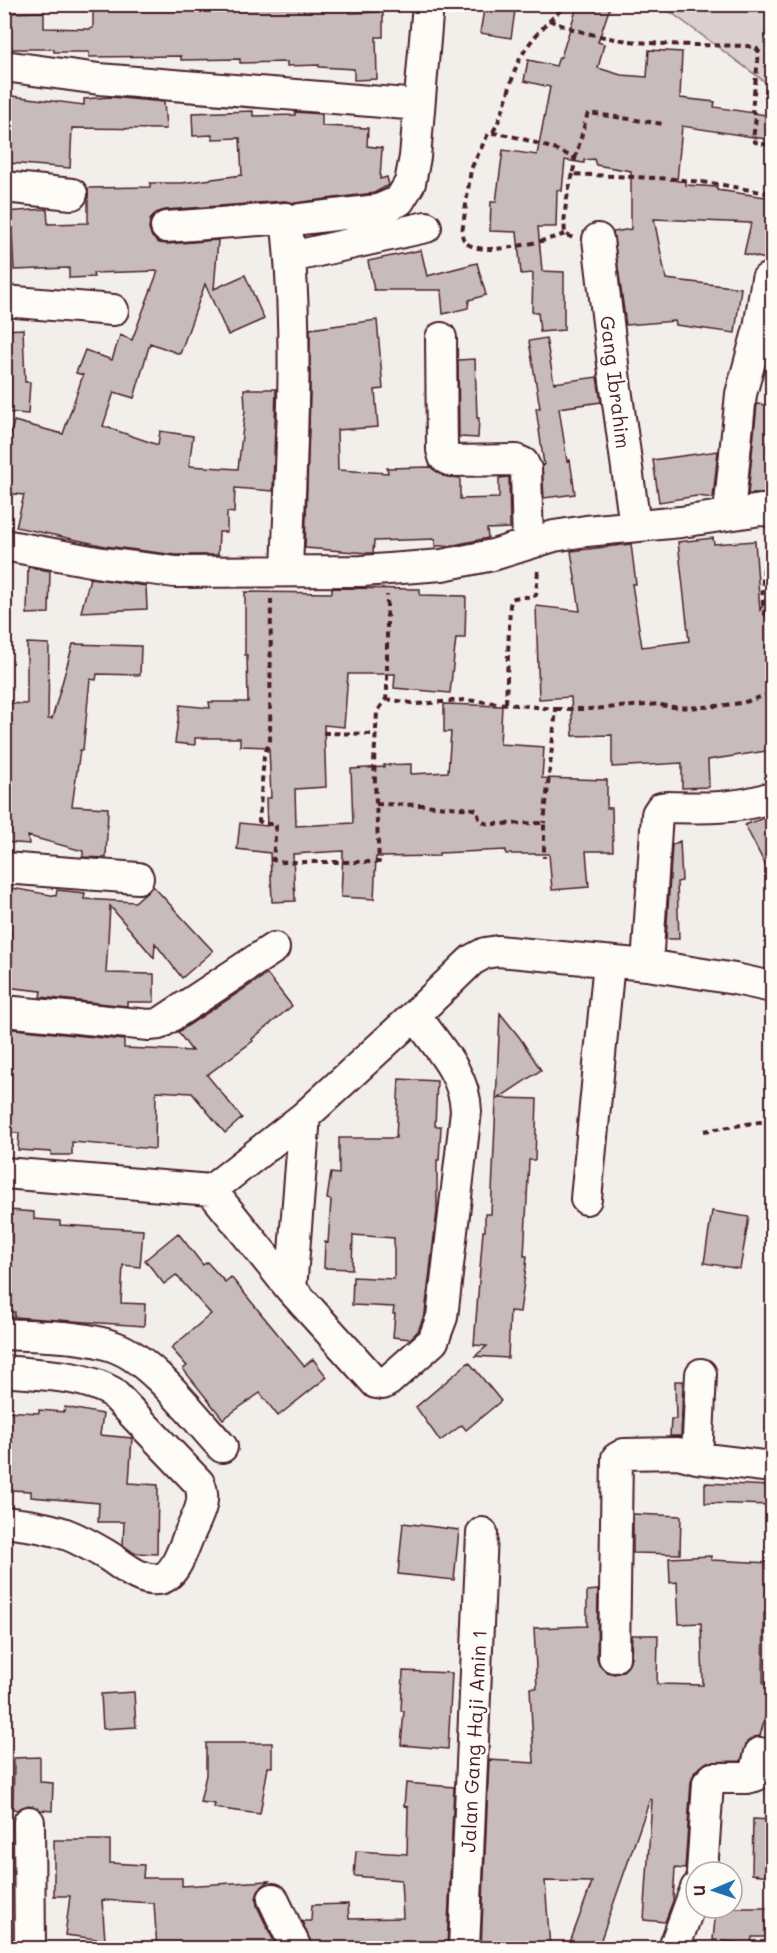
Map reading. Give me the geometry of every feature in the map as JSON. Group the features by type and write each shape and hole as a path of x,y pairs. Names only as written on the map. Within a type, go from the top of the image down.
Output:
{"street":[{"path":"301,219 378,210 399,201 410,183 428,4"},
{"path":"4,66 99,79 419,105"},
{"path":"4,187 72,194"},
{"path":"166,227 286,218 291,257 294,340 293,457 279,571"},
{"path":"291,257 426,227"},
{"name":"Gang Ibrahim","path":"598,238 635,526"},
{"path":"729,513 741,394 759,328 766,279"},
{"path":"4,301 113,310"},
{"path":"441,338 442,450 444,457 451,460 516,460 523,463 526,469 533,542"},
{"path":"4,545 102,563 175,572 387,570 466,561 533,542 586,531 681,522 729,513 761,510 771,523"},
{"path":"646,965 657,814 662,808 667,807 726,807 754,804 772,797"},
{"path":"4,868 138,878"},
{"path":"4,1011 149,1025 159,1024 274,948"},
{"path":"4,1173 211,1190 305,1116 472,960 484,953 498,951 646,965 772,987"},
{"path":"586,1198 609,962"},
{"path":"211,1190 291,1289 376,1383 383,1384 388,1381 433,1341 438,1331 442,1317 466,1112 462,1085 415,1015"},
{"path":"291,1289 305,1116"},
{"path":"4,1334 94,1341 126,1352 144,1363 222,1447"},
{"path":"4,1371 75,1379 94,1383 112,1392 199,1483 203,1494 199,1512 174,1567 167,1575 159,1579 137,1574 108,1555 68,1535 46,1528 4,1522"},
{"path":"697,1458 701,1374"},
{"path":"614,1657 618,1458 624,1454 678,1453 697,1458 772,1467"},
{"name":"Jalan Gang Haji Amin 1","path":"464,1948 482,1533"},
{"path":"703,1860 708,1783 713,1778 755,1776 760,1753"},
{"path":"29,1822 30,1948"},
{"path":"273,1899 296,1948"},
{"path":"674,1948 684,1920"}],"path":[{"path":"567,4 533,39 521,58 500,120 493,132 488,134 471,169 462,240 466,245 472,247 496,249 521,246 565,234 570,237 598,238"},
{"path":"549,21 575,32 628,42 756,48 759,52 752,110 756,117 753,139 771,149 766,193"},
{"path":"565,234 568,191 589,113 663,124"},
{"path":"493,132 561,150 575,159"},
{"path":"573,174 674,179 772,194"},
{"path":"771,523 764,584 764,608 765,614 772,623"},
{"path":"506,703 510,604 516,597 536,595 533,542"},
{"path":"279,571 270,740 264,756 259,821 276,826 273,860 281,862 379,862 374,762 377,712 386,699 387,570"},
{"path":"386,699 418,704 464,700 556,709 659,704 678,708 740,703 772,694"},
{"path":"544,858 544,823 556,709"},
{"path":"323,733 376,734"},
{"path":"376,804 474,809 477,811 478,819 489,824 544,823"},
{"path":"704,1131 772,1120"}],"shaded area":[{"path":"661,5 772,5 772,87"}],"building":[{"path":"93,4 350,5 350,13 383,12 383,37 376,37 377,79 354,80 354,69 319,67 319,65 287,66 287,62 240,63 240,59 181,60 181,56 89,57 89,52 4,49 4,13 44,12 44,28 89,29 93,28"},
{"path":"485,4 516,4 511,38 480,33"},
{"path":"578,4 611,4 598,42 604,44 598,68 621,75 647,77 649,50 682,52 680,98 715,102 714,107 772,116 772,140 682,126 677,181 686,181 686,185 717,187 717,190 772,198 770,260 744,254 751,223 654,219 666,279 741,288 735,333 676,325 675,321 626,325 613,232 631,229 631,171 596,165 594,159 584,160 584,163 565,160 562,191 557,190 556,227 538,227 542,271 564,272 564,330 540,332 538,312 532,312 533,273 521,274 517,232 490,231 491,202 496,202 503,150 537,155 550,87 524,81 528,60 556,66"},
{"path":"4,95 84,105 84,99 110,97 164,102 166,129 72,128 70,168 9,163 10,123 4,123"},
{"path":"253,111 253,116 295,115 295,112 322,114 322,126 368,128 367,146 382,148 380,179 387,177 389,185 374,193 295,203 285,201 165,210 156,213 150,220 149,229 152,237 159,243 218,240 214,289 245,275 264,319 228,335 205,284 180,354 150,343 134,398 114,392 103,426 158,445 160,431 193,436 189,466 238,469 245,410 244,389 276,389 273,491 235,488 234,513 227,512 227,532 219,532 218,555 176,555 105,546 16,527 24,495 4,493 4,459 14,421 63,434 83,375 76,373 85,350 112,360 120,335 132,340 158,271 93,273 94,277 69,278 69,268 14,270 12,236 4,236 4,212 47,209 48,224 88,223 88,188 150,187 150,183 182,183 242,175 240,138 212,139 212,135 193,136 192,113"},
{"path":"421,250 427,276 477,263 486,295 469,300 468,308 443,314 441,290 374,290 368,261"},
{"path":"377,320 383,389 375,390 378,427 337,430 338,470 388,473 387,468 431,467 443,476 460,478 460,499 499,498 499,478 509,477 510,528 487,529 488,538 449,546 435,546 435,539 374,541 373,553 305,548 310,329"},
{"path":"23,329 25,382 30,382 28,414 4,412 4,330"},
{"path":"546,338 554,383 597,377 601,402 559,408 567,461 570,460 575,494 544,498 542,465 544,465 536,408 540,408 529,341"},
{"path":"475,359 478,438 459,437 458,360"},
{"path":"757,404 772,406 772,494 748,494"},
{"path":"718,451 713,498 697,496 659,502 653,460"},
{"path":"713,538 714,544 755,541 760,610 772,590 772,750 708,760 709,787 682,788 682,763 612,767 612,735 573,736 571,697 539,699 536,606 580,611 571,551 631,544 636,584 632,584 642,647 689,641 678,542"},
{"path":"28,567 50,571 49,613 27,614"},
{"path":"90,578 146,586 147,609 81,612"},
{"path":"332,588 420,589 420,595 466,596 465,638 456,638 450,693 394,688 395,674 348,674 344,727 324,725 326,787 295,789 296,826 353,823 351,769 411,764 411,774 448,772 451,732 444,732 444,704 502,706 500,744 544,747 542,778 607,780 607,808 612,808 613,851 586,851 589,887 552,890 549,854 506,854 506,850 439,853 439,856 376,857 374,899 341,897 343,851 293,854 295,901 272,902 270,853 237,849 240,823 267,826 266,798 271,798 269,747 240,746 240,738 195,738 195,745 175,743 180,705 210,708 209,702 248,702 245,592 332,593"},
{"path":"27,643 49,644 48,719 52,719 73,644 141,646 140,675 97,674 96,680 90,679 83,750 80,750 72,806 108,808 106,858 83,857 83,851 28,836 29,844 4,842 4,703 27,704"},
{"path":"772,815 772,878 745,825"},
{"path":"680,841 682,881 677,882 679,939 666,939 672,845"},
{"path":"153,886 213,951 182,978 155,943 154,958 110,906 106,973 154,974 154,1002 127,1002 127,1006 40,997 41,991 5,987 11,932 4,931 4,928 12,888 56,896 57,890 85,893 84,899 135,902"},
{"path":"267,974 292,1006 252,1039 253,1041 207,1075 242,1118 225,1133 192,1093 156,1091 155,1149 72,1142 72,1155 51,1155 51,1152 18,1150 19,1133 4,1132 4,1028 124,1040 124,1048 192,1051 178,1032"},
{"path":"500,1013 541,1070 499,1098 537,1099 535,1160 529,1160 524,1256 527,1256 526,1267 520,1312 510,1311 508,1358 475,1356 487,1346 474,1345 485,1214 491,1214"},
{"path":"399,1079 437,1081 435,1126 441,1126 439,1160 437,1160 437,1211 425,1313 418,1331 410,1339 393,1337 394,1307 352,1305 353,1277 394,1279 394,1238 353,1235 352,1269 324,1268 331,1200 327,1199 331,1173 339,1174 339,1138 396,1138"},
{"path":"9,1210 34,1212 34,1219 60,1221 60,1225 143,1230 140,1267 123,1265 121,1303 145,1304 144,1326 14,1317 15,1312 4,1313 4,1273"},
{"path":"712,1211 749,1217 740,1269 704,1263"},
{"path":"178,1233 203,1265 207,1262 225,1282 231,1277 304,1366 313,1359 327,1377 278,1416 260,1393 223,1419 183,1369 187,1366 171,1348 211,1314 176,1275 164,1284 145,1260"},
{"path":"469,1362 501,1401 466,1430 462,1425 440,1441 416,1407"},
{"path":"675,1381 683,1381 681,1436 670,1436 671,1419 676,1419"},
{"path":"65,1407 103,1414 100,1435 132,1438 129,1483 158,1485 157,1554 134,1553 123,1545 124,1522 98,1522 99,1503 31,1497 31,1491 10,1490 11,1449 4,1448 4,1411 64,1412"},
{"path":"705,1483 772,1486 772,1505 705,1503"},
{"path":"633,1514 681,1516 680,1554 633,1553"},
{"path":"403,1523 459,1530 454,1580 398,1574"},
{"path":"711,1556 711,1560 772,1563 772,1614 764,1613 763,1684 772,1684 772,1714 766,1714 760,1736 747,1742 741,1761 707,1762 695,1771 691,1782 684,1869 675,1868 673,1901 665,1922 644,1920 652,1800 650,1799 598,1948 568,1948 592,1882 545,1881 550,1948 481,1948 489,1760 534,1763 530,1688 537,1688 534,1628 587,1626 587,1591 598,1590 597,1657 599,1665 605,1671 614,1674 622,1672 628,1666 631,1657 632,1635 658,1635 657,1684 703,1685 701,1623 679,1624 677,1582 670,1583 669,1558"},
{"path":"403,1671 452,1673 448,1749 401,1745 404,1711 401,1711"},
{"path":"134,1692 136,1727 103,1729 101,1694"},
{"path":"206,1743 272,1743 272,1767 268,1767 260,1814 214,1808 215,1804 200,1802 206,1775"},
{"path":"40,1757 40,1782 53,1783 52,1811 41,1810 29,1805 18,1810 13,1809 14,1758"},
{"path":"406,1783 454,1787 447,1948 313,1948 302,1921 311,1921 312,1905 348,1904 349,1919 403,1918 401,1880 354,1876 356,1851 407,1854 408,1807 404,1806"},
{"path":"753,1819 772,1820 772,1876 752,1874"},
{"path":"54,1840 110,1840 110,1863 144,1865 143,1878 182,1878 182,1886 269,1881 259,1889 256,1898 257,1906 277,1948 157,1948 154,1903 102,1900 105,1940 65,1935 70,1896 54,1896"},
{"path":"744,1908 772,1908 772,1937 752,1937 751,1944 713,1940 715,1920 744,1920"}]}
